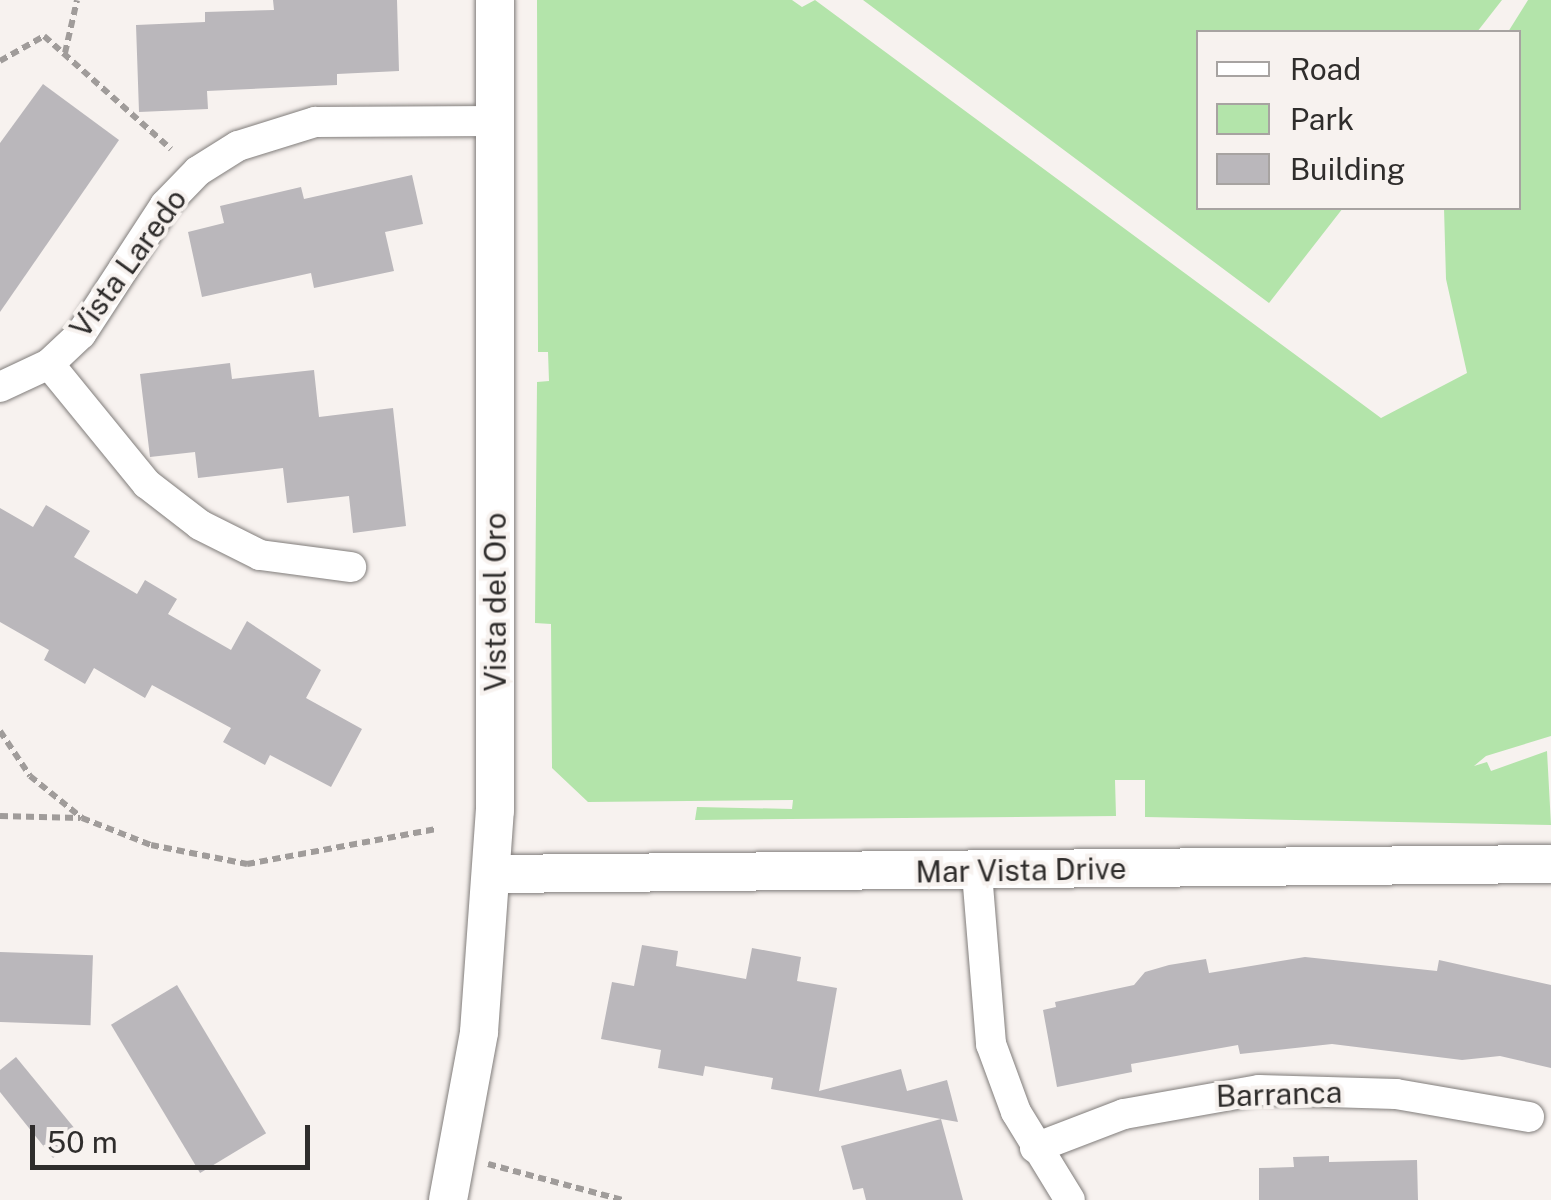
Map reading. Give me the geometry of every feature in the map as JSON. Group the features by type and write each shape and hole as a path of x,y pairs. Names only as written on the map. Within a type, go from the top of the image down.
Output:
{"street":[{"name":"Vista del Oro","path":"448,1200 476,1048 491,874 495,0"},
{"name":"Vista Laredo","path":"0,388 49,364 80,334 165,204 198,171 238,146 316,122 494,120"},
{"path":"49,364 147,484 200,526 260,555 351,567"},
{"name":"Mar Vista Drive","path":"491,874 1551,864"},
{"path":"977,872 991,1044 1036,1148 1070,1200"},
{"name":"Barranca","path":"1036,1148 1124,1114 1259,1090 1396,1094 1528,1117"}],"path":[{"path":"65,53 78,0"},
{"path":"0,61 44,36 92,75 106,98 171,150"},
{"path":"0,732 30,776 82,818 150,845 247,864 435,830"},
{"path":"0,816 82,818"},
{"path":"505,1167 622,1200"}],"green space":[{"path":"537,0 792,0 802,7 815,0 1381,418 1467,373 1446,279 1444,210 1521,210 1521,30 1509,30 1528,0 1551,0 1551,736 1486,756 1474,766 1487,762 1491,771 1547,751 1551,825 1145,817 1145,780 1115,780 1116,816 695,820 697,807 792,809 793,800 588,802 552,768 551,624 535,623 537,382 549,381 548,352 538,352"},
{"path":"863,0 1502,0 1479,30 1196,30 1196,210 1341,210 1269,303"}],"building":[{"path":"273,0 397,0 399,71 337,74 337,85 207,91 208,109 139,112 136,25 205,22 205,12 274,10"},
{"path":"43,84 119,140 0,312 0,143"},
{"path":"412,175 423,224 385,232 394,271 314,288 311,273 202,297 188,232 224,223 220,206 301,187 304,199"},
{"path":"230,363 232,379 314,370 319,417 393,408 406,526 353,533 349,496 287,503 283,468 198,478 195,452 150,457 140,374"},
{"path":"46,505 90,531 74,557 137,594 145,580 177,599 168,614 231,650 247,621 321,670 306,698 362,729 331,787 270,755 265,765 223,742 231,728 152,685 145,698 94,668 85,684 44,660 49,650 0,622 0,508 33,527"},
{"path":"642,945 678,951 676,966 746,979 752,948 801,957 797,981 837,988 819,1091 901,1069 907,1091 947,1080 958,1122 771,1089 773,1078 705,1066 703,1076 658,1068 661,1050 601,1039 612,982 634,986"},
{"path":"0,952 93,955 91,1025 0,1022"},
{"path":"1305,957 1437,971 1439,960 1551,985 1551,1068 1500,1056 1462,1060 1332,1044 1240,1054 1238,1045 1131,1064 1132,1072 1057,1087 1043,1010 1056,1007 1055,1002 1134,985 1145,972 1169,965 1206,959 1209,973"},
{"path":"177,985 266,1133 200,1173 111,1025"},
{"path":"16,1057 80,1135 53,1158 0,1092 0,1070"},
{"path":"941,1119 963,1200 866,1200 863,1188 853,1190 841,1146"},
{"path":"1329,1156 1329,1162 1417,1160 1418,1200 1259,1200 1259,1168 1294,1167 1293,1157"}]}
